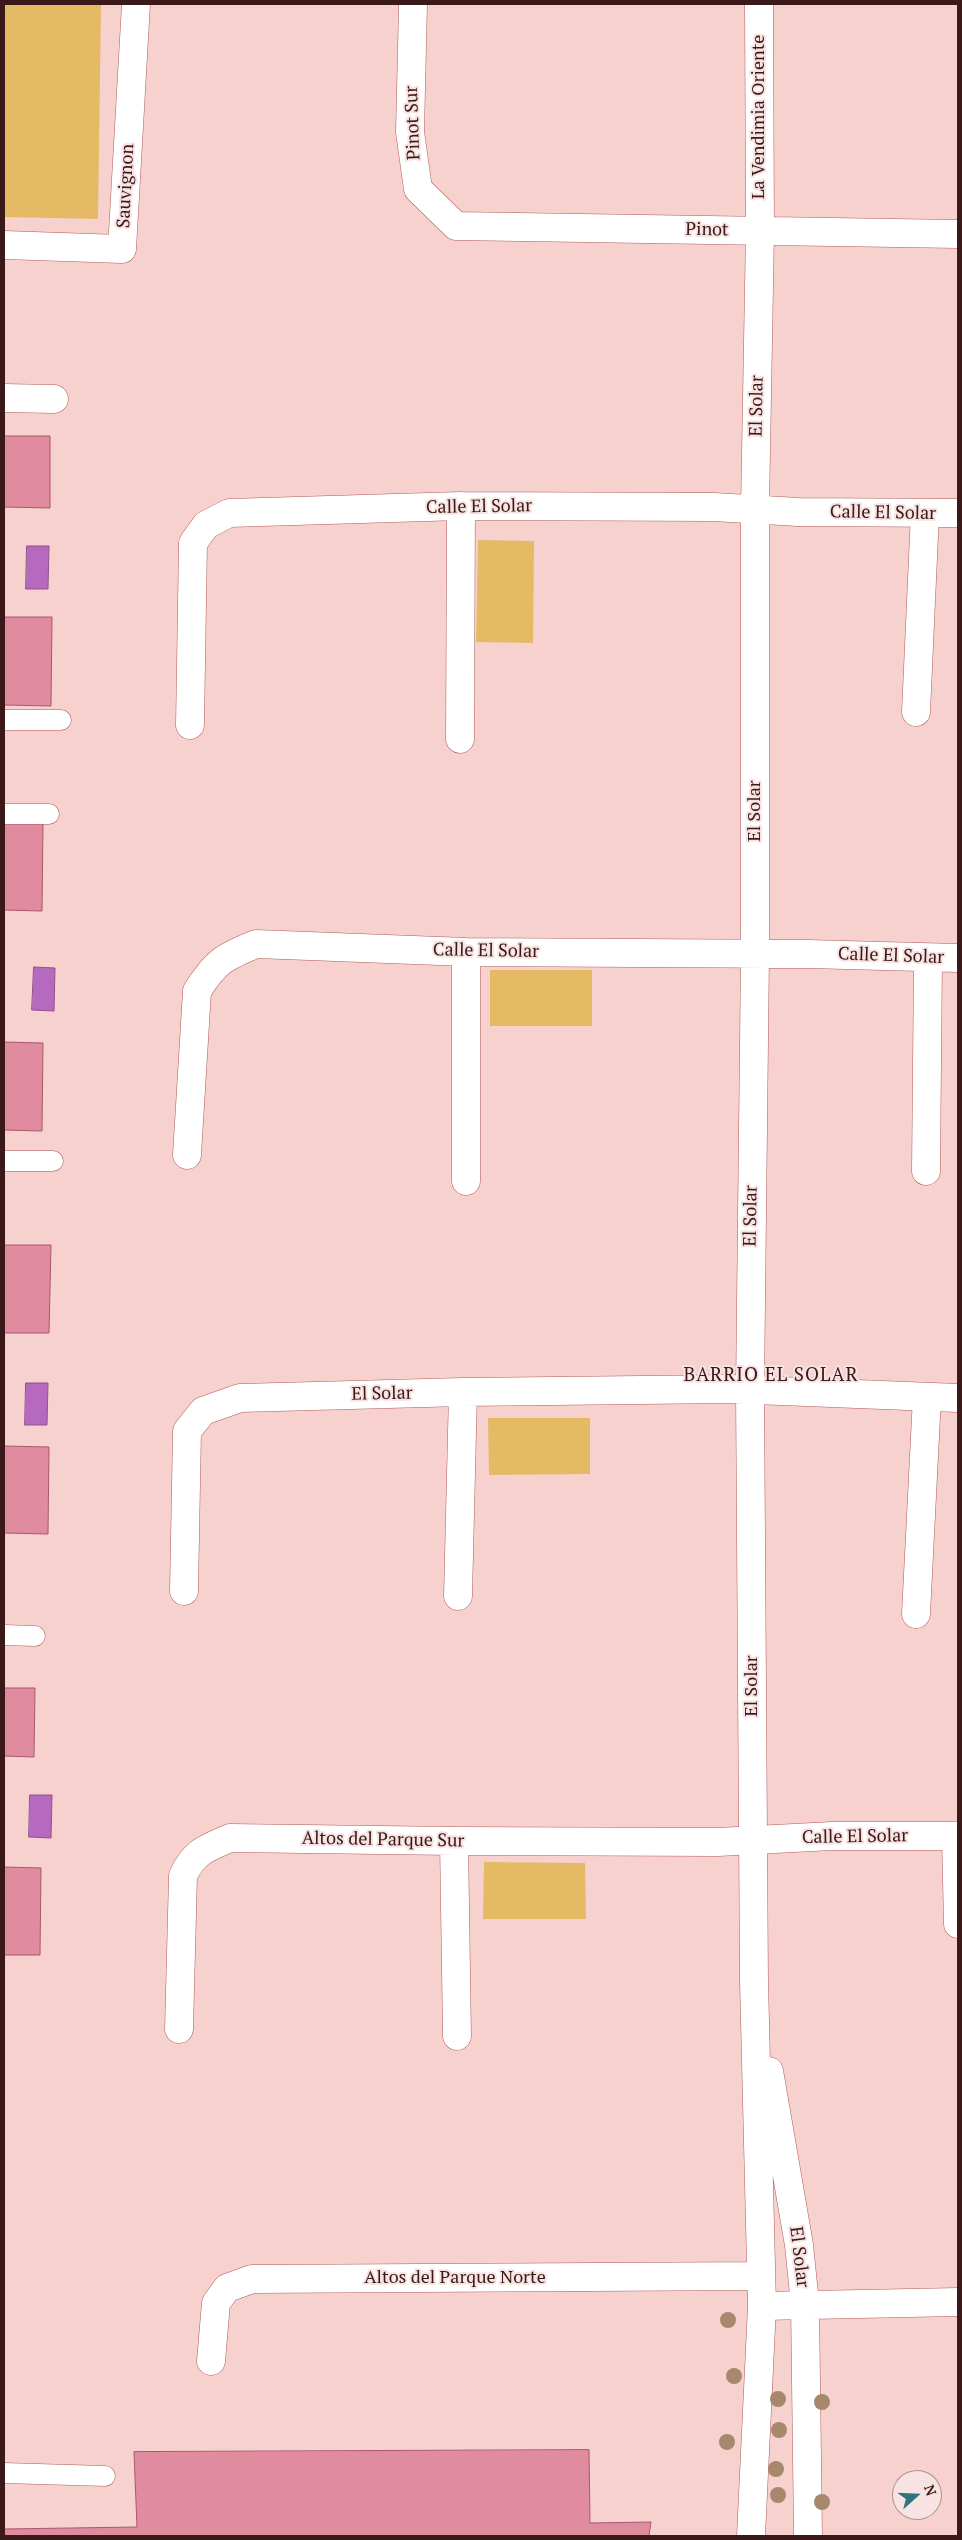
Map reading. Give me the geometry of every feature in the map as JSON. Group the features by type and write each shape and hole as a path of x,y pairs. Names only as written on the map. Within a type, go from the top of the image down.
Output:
{"street":[{"name":"Sauvignon","path":"4,245 122,249 136,4"},
{"name":"Pinot Sur","path":"413,4 410,132 418,189 456,226"},
{"name":"La Vendimia Oriente","path":"758,4 760,231"},
{"name":"Pinot","path":"456,226 958,234"},
{"name":"El Solar","path":"751,2536 762,2306 754,1981 750,1390 755,954 756,509 760,231"},
{"path":"4,398 54,399"},
{"name":"Calle El Solar","path":"190,725 193,543 206,525 229,513 461,506 958,513"},
{"path":"460,739 461,506"},
{"path":"916,712 925,513"},
{"name":"Calle El Solar","path":"187,1154 197,991 210,971 226,957 256,944 466,952 808,954 958,958"},
{"path":"466,952 466,1181"},
{"path":"926,1170 928,958"},
{"name":"El Solar","path":"184,1591 187,1431 203,1411 240,1398 463,1392 750,1390"},
{"path":"750,1390 958,1398"},
{"path":"458,1596 463,1392"},
{"path":"916,1614 927,1396"},
{"name":"Calle El Solar","path":"753,1840 832,1836 957,1836"},
{"path":"957,1836 958,1924"},
{"name":"Altos del Parque Sur","path":"179,2029 183,1876 190,1861 202,1850 230,1838 454,1841 753,1840"},
{"path":"454,1841 457,2036"},
{"name":"El Solar","path":"754,1981 799,2245 805,2304 808,2536"},
{"name":"Altos del Parque Norte","path":"211,2361 216,2303 227,2288 252,2279 762,2276"},
{"path":"762,2306 958,2302"}],"lane":[{"path":"4,720 61,720"},
{"path":"4,814 49,814"},
{"path":"4,1161 53,1161"},
{"path":"4,1635 35,1636"},
{"path":"4,2474 105,2476"}],"shaded area":[{"path":"4,4 101,4 98,219 4,217"},
{"path":"478,540 534,541 533,643 476,642"},
{"path":"27,546 49,546 48,589 26,589"},
{"path":"34,967 55,968 54,1011 32,1010"},
{"path":"490,970 592,970 592,1026 490,1026"},
{"path":"26,1383 48,1383 47,1425 25,1425"},
{"path":"488,1418 590,1418 590,1474 489,1475"},
{"path":"30,1795 52,1795 51,1838 29,1837"},
{"path":"484,1862 585,1863 586,1919 483,1919"}],"building":[{"path":"4,436 50,436 50,508 4,507"},
{"path":"4,617 52,617 51,706 4,705"},
{"path":"4,822 43,823 42,911 4,910"},
{"path":"4,1042 43,1043 42,1131 4,1130"},
{"path":"4,1245 51,1245 49,1333 4,1333"},
{"path":"4,1446 49,1447 48,1534 4,1533"},
{"path":"4,1688 35,1688 34,1757 4,1756"},
{"path":"4,1867 41,1868 40,1955 4,1955"},
{"path":"589,2450 590,2523 651,2522 649,2536 4,2536 4,2529 137,2527 134,2452"}],"district":[{"name":"BARRIO EL SOLAR","path":"771,1376"}]}
